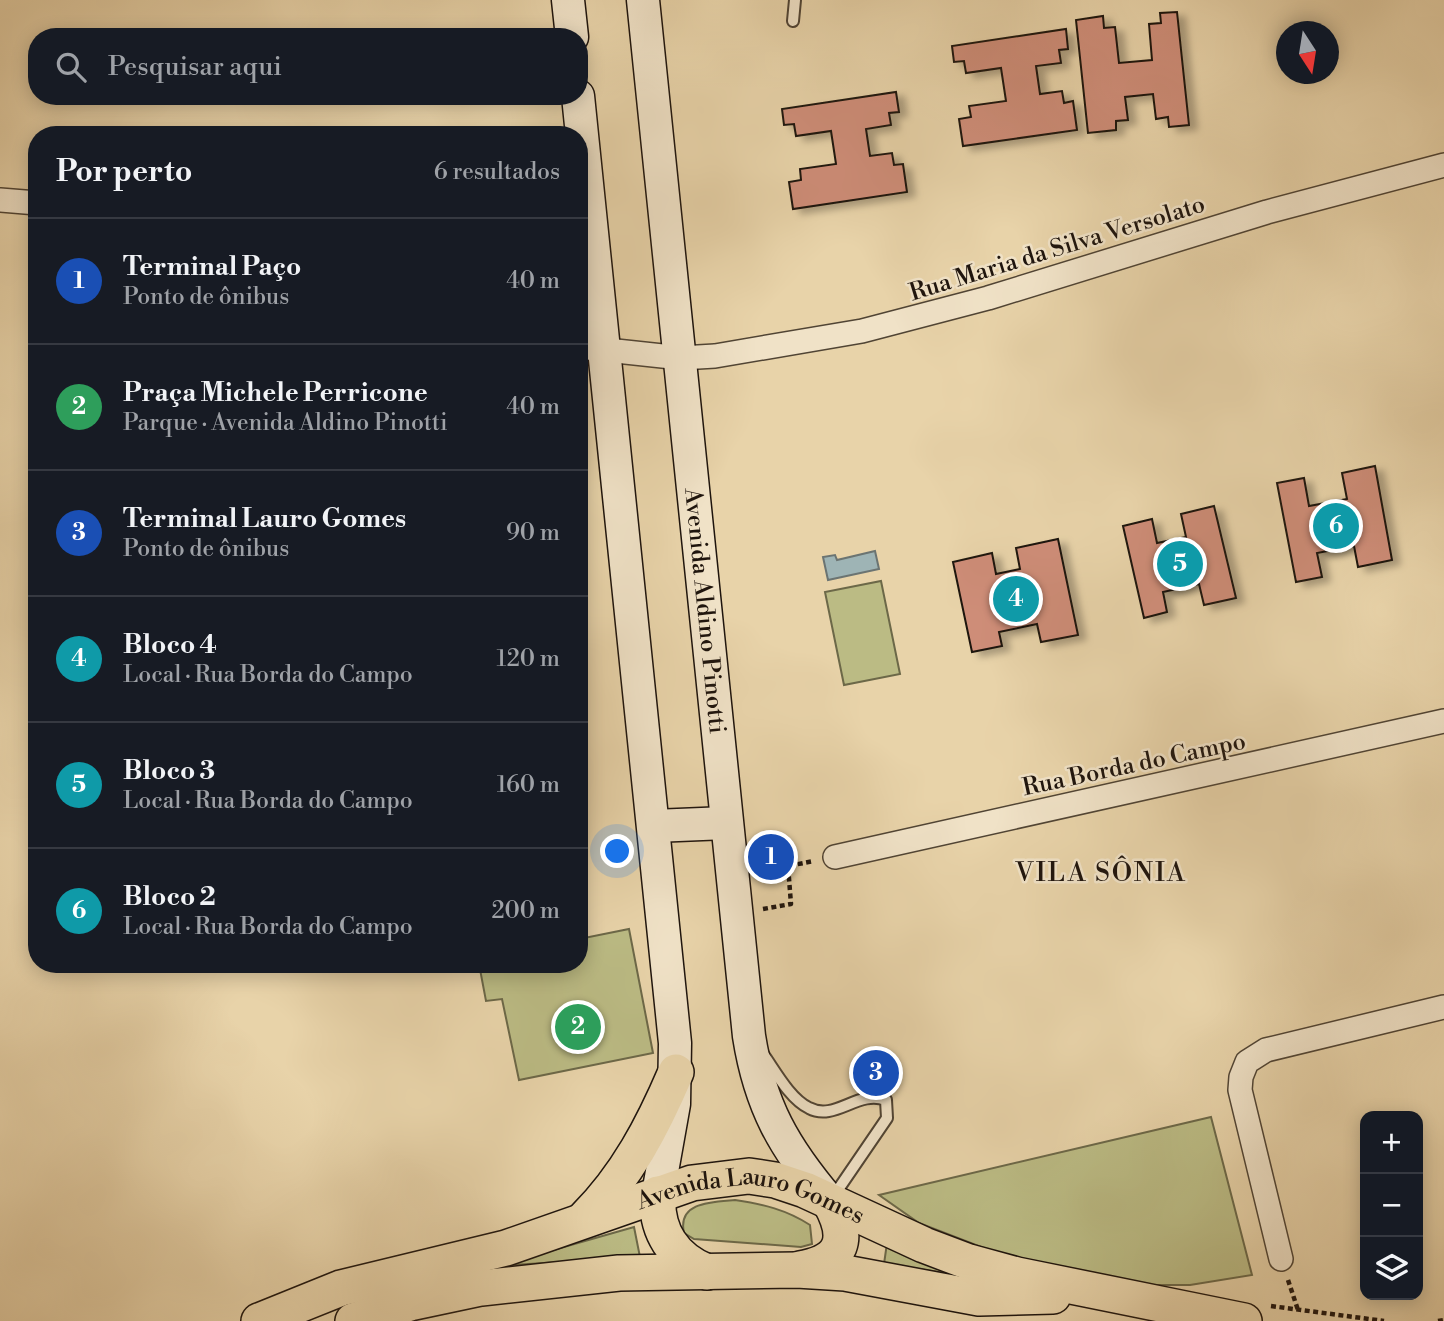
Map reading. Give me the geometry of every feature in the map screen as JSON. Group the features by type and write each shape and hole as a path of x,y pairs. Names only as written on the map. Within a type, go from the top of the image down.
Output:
{"main road":[{"path":"568,0 571,28"},
{"name":"Avenida Aldino Pinotti","path":"643,0 748,1036 758,1086 776,1130 802,1169 830,1202"},
{"path":"578,105 580,126"},
{"path":"588,277 592,349 654,826 676,1072 674,1104 658,1194 660,1223 667,1240 683,1260 707,1272"},
{"path":"654,826 726,823"},
{"path":"582,1221 603,1200 631,1163 657,1116 676,1072"},
{"name":"Avenida Lauro Gomes","path":"259,1321 341,1288 506,1248 692,1183 749,1176 775,1180 969,1262 1244,1321"},
{"path":"797,1269 826,1262 837,1251 841,1227 830,1202"},
{"path":"353,1321 410,1303 517,1283 619,1273 797,1269 845,1273 979,1298 1110,1294"}],"street":[{"name":"Rua Maria da Silva Versolato","path":"592,349 681,358 715,356 818,340 912,319 1267,212 1444,165"},
{"path":"0,200 28,202"},
{"name":"Rua Borda do Campo","path":"835,857 1444,721"},
{"path":"1282,1259 1240,1090 1241,1077 1247,1062 1274,1047 1444,1007"}],"lane":[{"path":"793,21 795,0"},
{"path":"748,1036 807,1108 821,1112 864,1097 876,1096 886,1100 887,1118 830,1202"}],"path":[{"path":"735,915 791,904 788,866 835,857"},
{"path":"1282,1259 1298,1310"},
{"path":"1438,1321 1444,1320"}],"green space":[{"path":"881,581 900,674 844,685 825,592"},
{"path":"629,929 653,1053 519,1080 502,999 486,1001 481,973 588,973 588,937"},
{"path":"1211,1117 1252,1275 1190,1285 1132,1285 994,1252 919,1223 879,1195"},
{"path":"735,1200 755,1203 793,1215 810,1225 812,1244 801,1247 694,1239 684,1233 683,1223 691,1209 707,1203"},
{"path":"634,1227 640,1257 497,1266"},
{"path":"887,1243 973,1277 884,1264"}],"shaded area":[{"path":"875,551 879,569 828,580 823,557 835,555 837,560"}],"building":[{"path":"1177,12 1189,125 1169,127 1168,117 1156,119 1153,94 1125,97 1128,120 1116,121 1116,130 1088,133 1076,20 1103,16 1104,28 1115,27 1119,63 1152,60 1149,24 1161,23 1160,13"},
{"path":"1066,29 1068,49 1059,50 1061,63 1036,66 1040,94 1062,91 1064,103 1073,101 1077,130 963,146 959,119 971,117 969,106 1006,101 1001,68 966,73 964,61 954,62 952,46"},
{"path":"896,92 899,112 889,113 891,125 866,129 870,156 892,153 894,165 903,164 907,192 793,209 789,182 801,180 800,169 836,164 831,131 796,136 794,124 784,125 782,109"},
{"path":"1375,466 1392,560 1358,567 1354,546 1317,553 1322,577 1296,582 1277,483 1304,478 1309,506 1347,499 1342,473"},
{"path":"1214,506 1236,598 1204,605 1199,584 1163,592 1167,612 1144,618 1123,526 1152,519 1157,543 1186,537 1181,514"},
{"path":"1058,539 1078,635 1041,642 1037,624 999,632 1002,646 972,652 953,562 992,553 996,574 1020,569 1016,548"}],"place":[{"name":"Bloco 2","path":"1336,526"},
{"name":"Bloco 3","path":"1180,564"},
{"name":"Bloco 4","path":"1016,599"},
{"name":"Terminal Paço","path":"771,857"},
{"name":"Praça Michele Perricone","path":"578,1027"},
{"name":"Terminal Lauro Gomes","path":"876,1073"}],"district":[{"name":"VILA SÔNIA","path":"1101,872"}]}
